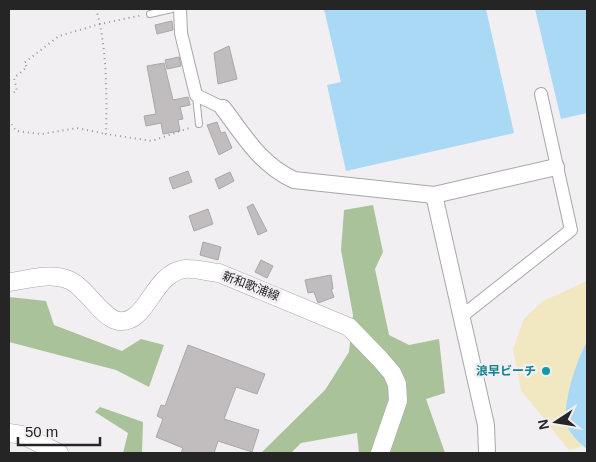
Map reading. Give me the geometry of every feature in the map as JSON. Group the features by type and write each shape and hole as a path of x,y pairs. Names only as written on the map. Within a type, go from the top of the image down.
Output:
{"main road":[{"name":"新和歌浦線","path":"9,282 52,276 69,280 109,316 118,321 127,320 136,315 165,277 185,269 196,270 226,276 349,327 392,373 397,384 398,401 380,453"},
{"path":"9,433 22,435 59,453"}],"street":[{"path":"180,9 181,33 196,95 223,108 258,156 275,171 294,180 434,195 556,167"},
{"path":"462,316 571,230 541,94"},
{"path":"434,195 486,425 487,453"}],"lane":[{"path":"150,14 172,9"},
{"path":"196,95 199,124"}],"path":[{"path":"96,9 100,24 106,105 106,134"},
{"path":"9,94 17,91 14,78 27,67 24,63 58,36 100,24 150,14"},
{"path":"9,120 16,131 42,134 77,128 152,141 199,124"}],"green space":[{"path":"373,205 383,252 375,269 389,335 409,345 439,339 445,393 426,399 445,453 359,453 357,433 301,443 291,453 261,453 325,390 349,352 353,315 341,250 344,210"},
{"path":"9,297 46,301 54,325 122,351 141,339 164,345 149,387 116,370 9,342"},
{"path":"100,407 143,422 142,453 123,453 128,433 95,412"}],"sand":[{"name":"浪早ビーチ","path":"587,281 587,342 582,351 567,402 566,423 571,434 583,446 569,450 521,390 513,349 524,319 543,301"}],"water":[{"path":"324,9 486,9 514,133 346,171 327,85 341,82"},
{"path":"535,9 587,9 587,113 561,119"},
{"path":"587,342 587,449 570,432 567,425 566,407 571,383"}],"building":[{"path":"172,21 173,30 157,34 155,25"},
{"path":"229,46 237,79 218,84 214,53"},
{"path":"179,57 181,66 167,69 165,60"},
{"path":"164,63 173,100 188,97 190,105 180,107 183,119 178,120 180,131 163,134 161,123 146,126 144,116 156,114 147,66"},
{"path":"217,122 221,133 225,132 232,148 219,155 207,125"},
{"path":"188,171 192,182 173,189 169,178"},
{"path":"230,172 234,181 219,189 215,179"},
{"path":"253,204 267,231 258,235 247,207"},
{"path":"208,209 213,224 194,231 189,216"},
{"path":"203,242 221,247 218,260 200,255"},
{"path":"261,260 273,266 267,278 255,272"},
{"path":"331,275 333,289 331,289 334,297 318,303 314,292 308,293 305,280"},
{"path":"188,345 265,374 257,394 236,387 224,419 259,430 252,452 218,441 214,453 181,453 183,448 156,437 163,419 157,416 161,405 165,406"}],"place":[{"name":"浪早ビーチ","path":"546,371"}]}
